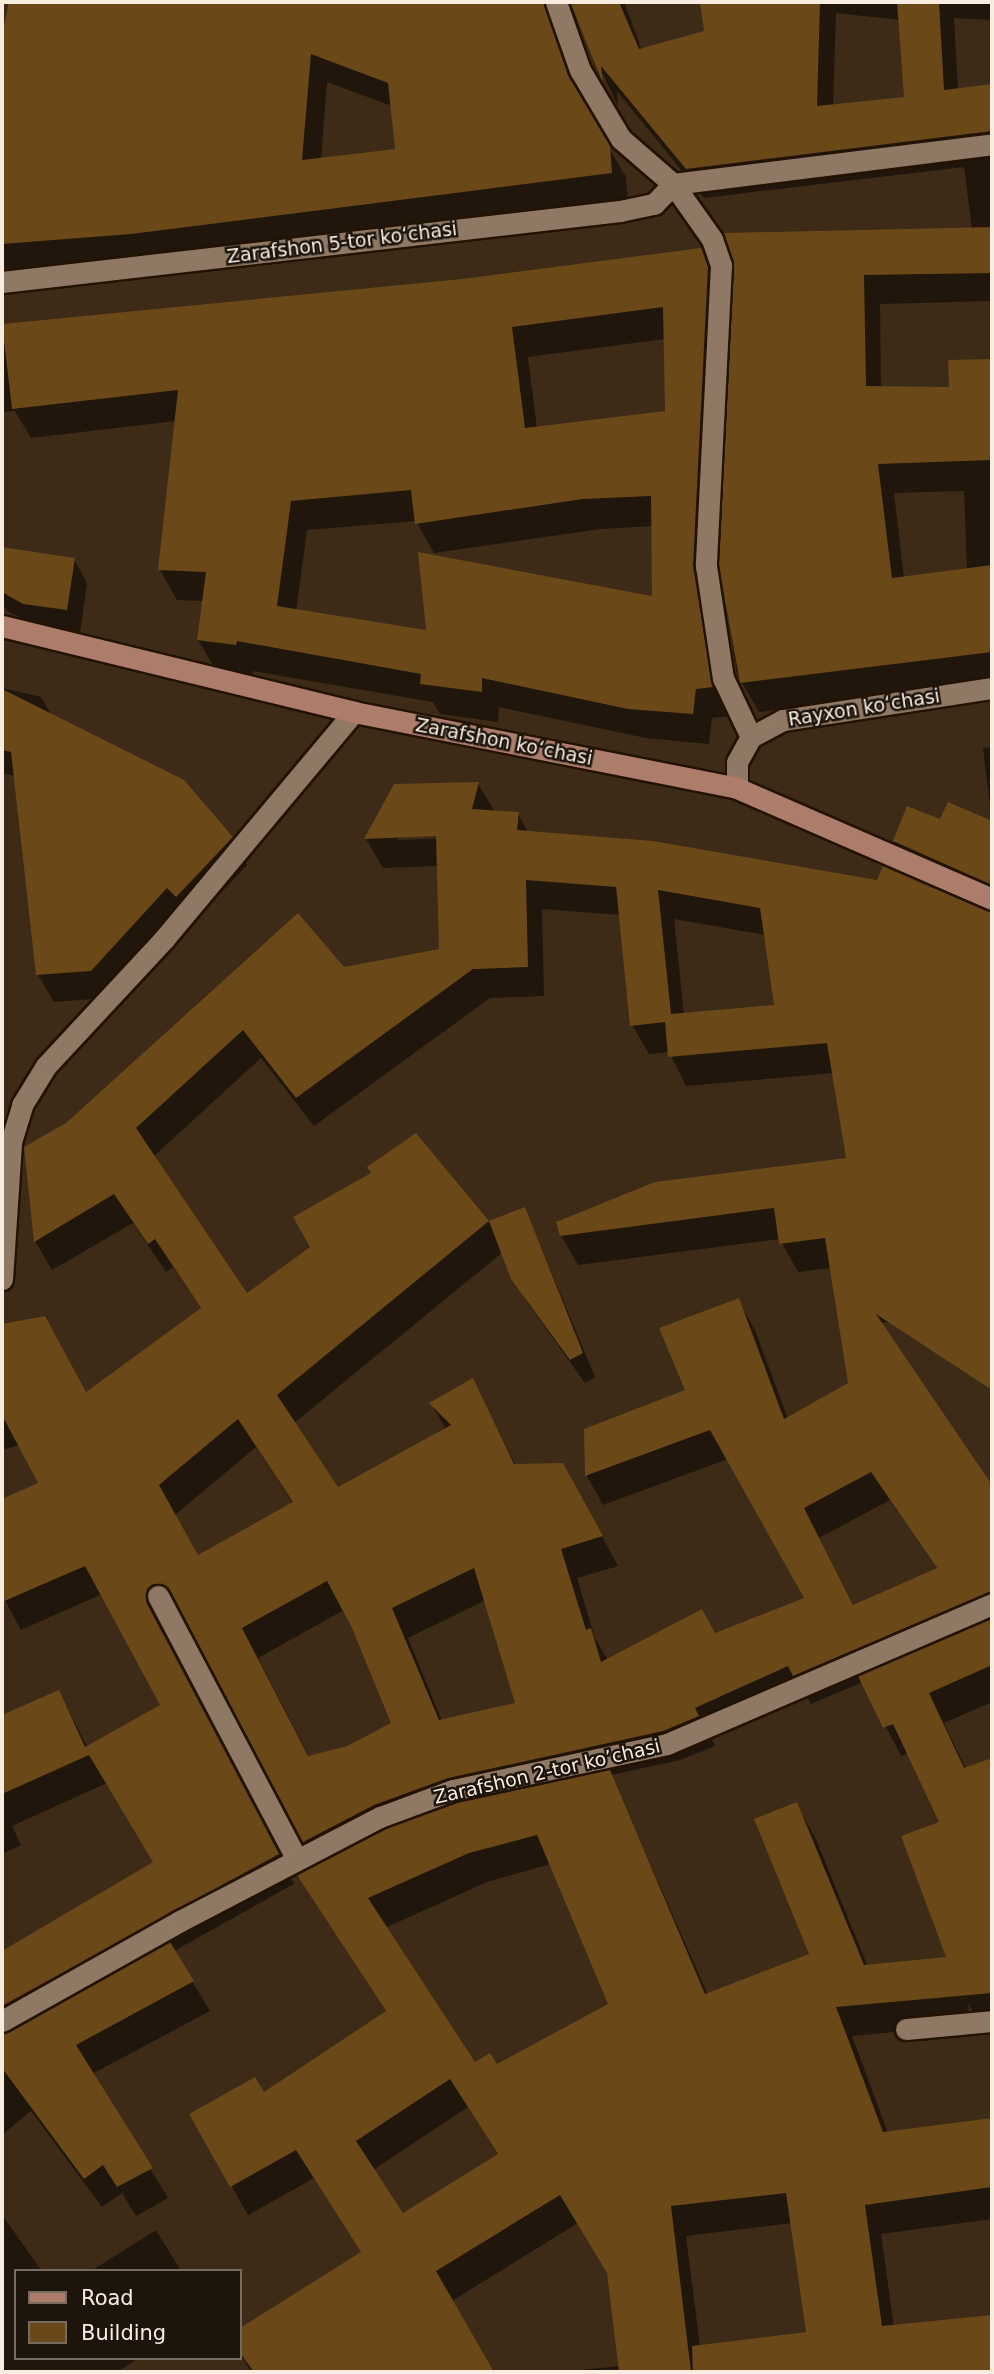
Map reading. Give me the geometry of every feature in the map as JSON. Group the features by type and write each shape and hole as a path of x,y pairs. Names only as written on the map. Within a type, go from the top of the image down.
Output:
{"street":[{"path":"556,2 580,70 621,139 673,184 712,239 721,265 706,566 723,678 751,737 737,762 737,788"},
{"path":"673,184 992,144"},
{"name":"Zarafshon 5-tor koʻchasi","path":"2,282 620,211 654,204 673,184"},
{"name":"Zarafshon koʻchasi","path":"2,626 354,712 737,788 880,854 992,899"},
{"name":"Rayxon koʻchasi","path":"751,737 783,720 992,688"},
{"path":"2,1279 12,1142 22,1105 46,1066 164,939 354,712"},
{"path":"158,1596 296,1858"},
{"name":"Zarafshon 2-tor koʼchasi","path":"2,2021 296,1858 380,1817 453,1790 667,1744 992,1604"},
{"path":"906,2029 992,2021"}],"building":[{"path":"9,2 543,2 568,75 610,145 612,173 131,234 2,244 2,36","holes":["311,54 388,83 395,149 302,160"]},
{"path":"570,2 619,2 639,49 704,31 700,2 820,2 817,106 904,97 897,2 939,2 944,90 992,84 992,131 686,169 601,66 603,83"},
{"path":"992,227 992,273 864,275 866,386 949,387 948,360 992,359 992,460 878,464 892,578 992,565 992,652 740,683 719,565 734,266 723,233"},
{"path":"701,248 708,267 693,566 713,687 696,689 693,714 628,709 482,678 482,692 420,684 421,674 237,641 236,645 197,640 206,572 158,570 178,390 12,409 2,324 462,279","holes":["663,307 665,411 525,428 512,327","411,490 415,524 583,499 651,496 652,596 418,552 426,630 277,606 291,501"]},
{"path":"2,547 75,558 67,610 23,604 2,592"},
{"path":"2,689 184,780 233,837 176,897 167,888 91,971 36,975 11,752 2,750"},
{"path":"479,782 472,809 519,812 517,830 653,841 877,880 883,866 992,912 992,1390 876,1314 992,1485 992,1591 793,1676 788,1666 695,1708 699,1716 663,1731 448,1778 374,1805 303,1842 170,1590 153,1584 147,1590 146,1602 279,1854 2,2006 2,1951 153,1862 89,1755 2,1794 2,1715 59,1690 85,1747 160,1705 85,1566 2,1602 2,1499 38,1483 2,1415 2,1324 45,1316 86,1392 201,1308 155,1239 148,1244 114,1194 34,1242 24,1147 66,1123 298,913 344,967 439,949 436,836 364,839 394,784","holes":["526,880 616,887 630,1026 665,1022 668,1057 827,1043 846,1158 655,1182 556,1222 560,1236 774,1208 779,1244 825,1238 848,1383 784,1419 739,1298 659,1328 685,1390 584,1429 585,1476 710,1430 804,1598 715,1633 702,1609 601,1662 591,1628 586,1630 561,1549 603,1536 563,1463 514,1464 473,1378 429,1403 451,1425 338,1487 277,1395 489,1221 416,1133 367,1167 371,1173 293,1217 310,1247 247,1293 136,1128 243,1030 296,1098 473,969 528,967","658,890 760,908 774,1005 671,1014","238,1419 293,1502 198,1555 159,1485","871,1472 937,1568 853,1605 804,1508","474,1568 515,1703 439,1720 392,1608","327,1581 351,1626 391,1723 347,1746 308,1756 242,1628"]},
{"path":"948,802 992,821 992,885 893,841 907,806 940,819"},
{"path":"525,1207 583,1353 570,1360 511,1279 489,1221"},
{"path":"992,1618 992,1665 929,1693 964,1768 992,1758 992,1993 836,2007 883,2132 992,2118 992,2187 865,2205 882,2326 992,2315 992,2372 693,2372 692,2346 806,2332 786,2193 671,2206 691,2372 619,2372 607,2273 560,2195 436,2271 494,2372 254,2372 242,2356 242,2327 361,2252 296,2150 230,2187 189,2114 255,2077 264,2092 386,2011 297,1875 385,1829 457,1803 610,1770 705,1994 809,1954 754,1819 797,1802 864,1965 946,1957 901,1836 939,1822 893,1724 883,1728 858,1676","holes":["537,1835 608,2004 497,2064 490,2053 475,2062 368,1898 469,1853","450,2079 498,2154 403,2213 356,2141"]},
{"path":"170,1942 194,1981 76,2045 153,2168 117,2187 103,2165 84,2179 2,2068 2,2034"}]}
